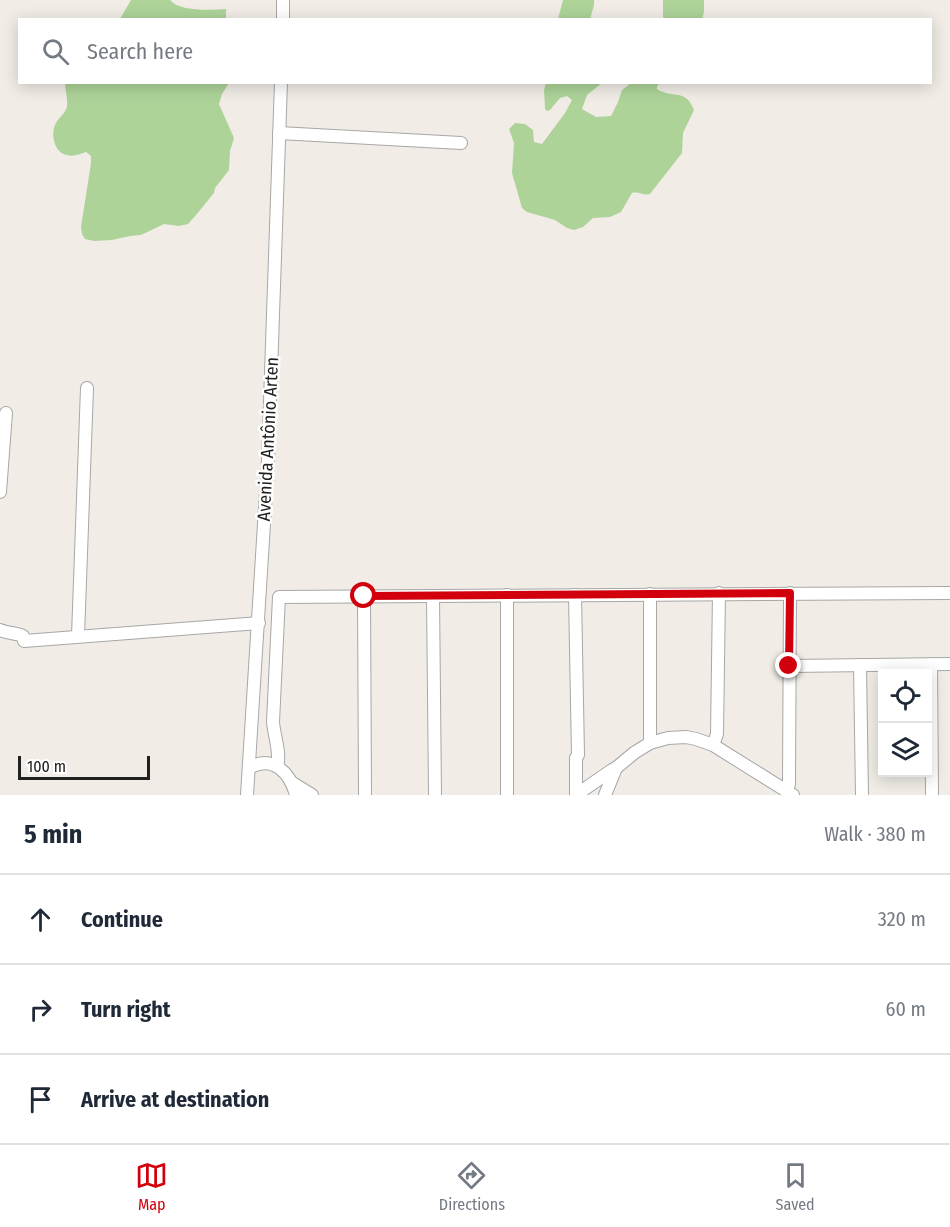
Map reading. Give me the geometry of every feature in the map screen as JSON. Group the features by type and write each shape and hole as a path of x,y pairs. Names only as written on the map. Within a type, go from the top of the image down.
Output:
{"street":[{"path":"283,0 283,18"},
{"name":"Avenida Antônio Arten","path":"247,795 268,460 281,84"},
{"path":"279,132 461,143"},
{"path":"78,636 87,388"},
{"path":"0,492 6,412"},
{"path":"713,745 717,734 719,593"},
{"path":"790,593 790,793"},
{"path":"276,766 279,759 273,722 279,597 950,593"},
{"path":"650,594 650,743"},
{"path":"507,595 507,795"},
{"path":"575,595 578,755 585,772 598,780"},
{"path":"364,596 365,795"},
{"path":"433,596 435,795"},
{"path":"0,630 20,635 24,641 259,623"},
{"path":"931,664 932,795"},
{"path":"789,666 950,664"},
{"path":"860,665 862,795"},
{"path":"576,795 650,743 677,737 696,739 713,745 790,793"},
{"path":"576,795 576,758 578,755"},
{"path":"249,768 264,763 276,766 291,782 296,795"},
{"path":"605,795 616,768"},
{"path":"291,782 312,795"}],"green space":[{"path":"131,0 170,0 181,7 204,10 226,9 226,18 121,18"},
{"path":"563,0 594,0 590,18 558,18"},
{"path":"663,0 704,0 702,18 663,17"},
{"path":"65,84 228,84 219,104 234,138 230,151 229,170 215,188 214,193 188,224 179,226 164,224 141,235 112,240 85,239 81,227 91,156 86,152 72,156 59,151 53,137 54,127 65,112 67,101"},
{"path":"546,84 601,84 587,95 582,109 596,117 611,116 622,90 630,84 659,84 657,89 683,96 691,103 694,110 683,133 682,153 650,194 632,193 621,212 610,217 593,218 583,227 574,230 555,220 527,212 522,208 512,173 514,143 509,129 515,123 525,124 533,130 534,142 542,144 572,100 567,96 560,98 547,111 544,90"}],"route":[{"path":"364,596 790,593 789,666"}]}
